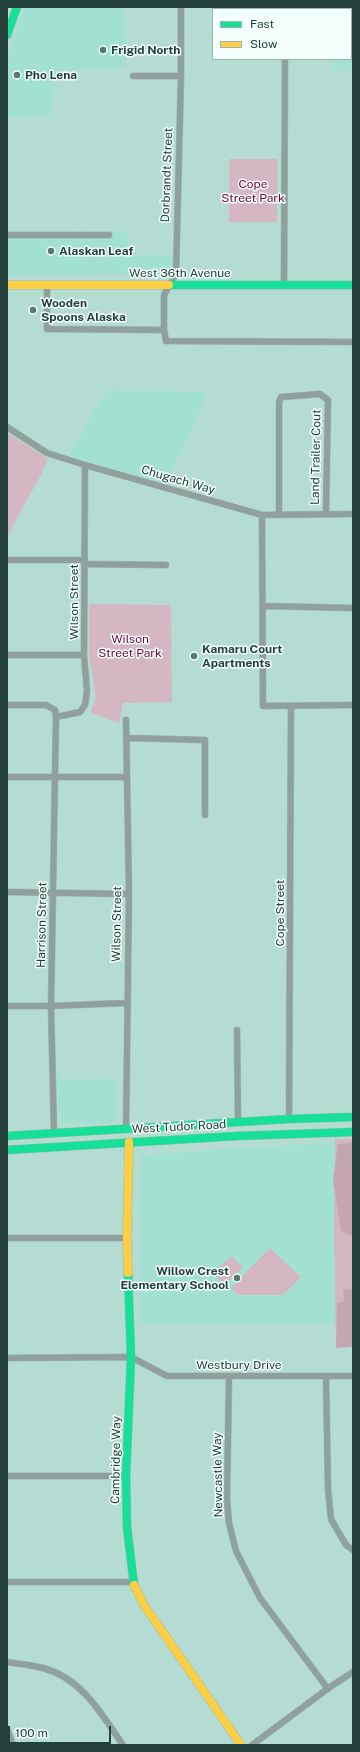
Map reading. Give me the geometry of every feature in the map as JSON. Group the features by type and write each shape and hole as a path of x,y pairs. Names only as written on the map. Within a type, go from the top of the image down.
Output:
{"main road":[{"path":"7,35 8,26 17,7"},
{"name":"West 36th Avenue","path":"7,285 353,285"},
{"name":"West Tudor Road","path":"7,1136 289,1119 353,1118"},
{"path":"129,1142 135,1137 191,1132 198,1124"},
{"path":"58,1147 64,1142 107,1140 123,1136 126,1128"},
{"name":"West Tudor Road","path":"7,1150 290,1133 353,1132"},
{"name":"Cambridge Way","path":"129,1142 127,1238 130,1357 126,1476 127,1527 133,1582 144,1605 241,1745"}],"street":[{"name":"Dorbrandt Street","path":"181,7 181,76 176,274 171,286 164,295 164,330 166,341 353,342"},
{"path":"284,285 285,60"},
{"path":"133,76 181,76"},
{"path":"7,235 109,235"},
{"path":"47,285 47,329 164,330"},
{"name":"Land Trailer Cout","path":"279,515 279,402 281,397 320,394 328,400 326,514"},
{"name":"Chugach Way","path":"7,426 47,453 262,515 353,514"},
{"name":"Wilson Street","path":"56,717 80,712 85,705 85,465"},
{"path":"262,515 264,606 263,706 353,705"},
{"path":"7,560 166,565"},
{"path":"264,606 353,608"},
{"path":"7,655 84,654"},
{"path":"7,705 46,705 55,710 56,717"},
{"name":"Cope Street","path":"289,1119 291,706"},
{"name":"Harrison Street","path":"54,1133 51,1006 56,717"},
{"name":"Wilson Street","path":"126,720 129,894 126,1003 126,1128"},
{"path":"127,738 205,740 205,816"},
{"path":"7,778 127,777"},
{"path":"7,892 129,894"},
{"path":"7,1006 126,1003"},
{"path":"237,1030 238,1122"},
{"path":"7,1238 127,1238"},
{"path":"7,1358 130,1357"},
{"name":"Westbury Drive","path":"130,1357 167,1376 353,1376"},
{"name":"Newcastle Way","path":"229,1376 227,1500 229,1523 236,1551 260,1598 328,1689"},
{"path":"326,1377 328,1489 331,1519 346,1545 353,1550"},
{"path":"7,1476 126,1476"},
{"path":"7,1582 133,1582"},
{"path":"7,1662 44,1668 59,1673 76,1684 94,1702 123,1745"},
{"path":"252,1745 353,1672"},
{"path":"7,1729 13,1745"}],"shaded area":[{"path":"24,7 126,7 126,69 65,69 57,72 50,116 7,118 7,58"},
{"path":"353,7 353,71 334,70 334,60 352,60 352,8 336,8"},
{"path":"7,231 127,232 127,254 175,256 172,271 167,274 7,275"},
{"path":"107,390 207,392 192,430 165,484 68,455"},
{"path":"56,1079 117,1079 116,1120 114,1122 61,1124"},
{"name":"Willow Crest Elementary School","path":"335,1142 334,1233 336,1324 139,1324 141,1155"},
{"path":"353,1143 353,1236 341,1231 333,1181 338,1144"},
{"path":"346,1289 353,1290 353,1346 336,1348 337,1303 344,1301 343,1291"}],"green space":[{"name":"Cope Street Park","path":"229,159 277,159 277,222 229,222"},
{"path":"9,434 48,459 7,539 7,437"},
{"name":"Wilson Street Park","path":"89,604 171,605 172,702 123,703 119,723 90,712 96,699 89,655"},
{"path":"335,1139 353,1139 353,1347 336,1348 334,1233"},
{"path":"270,1248 301,1277 283,1295 238,1295 231,1288"},
{"path":"231,1256 243,1267 225,1285 213,1273"}],"traffic: fast":[{"path":"7,35 17,7"},
{"path":"169,285 353,285"},
{"path":"7,1136 289,1119 353,1117"},
{"path":"7,1150 237,1136 353,1132"},
{"path":"128,1273 131,1357 126,1476 127,1527 134,1585"}],"traffic: slow":[{"path":"7,285 169,285"},
{"path":"128,1273 127,1238 129,1142"},
{"path":"134,1585 144,1605 241,1745"}],"place":[{"name":"Frigid North","path":"103,50"},
{"name":"Pho Lena","path":"17,75"},
{"name":"Alaskan Leaf","path":"51,251"},
{"name":"Wooden Spoons Alaska","path":"33,310"},
{"name":"Kamaru Court Apartments","path":"194,656"},
{"name":"Willow Crest Elementary School","path":"237,1278"}]}
